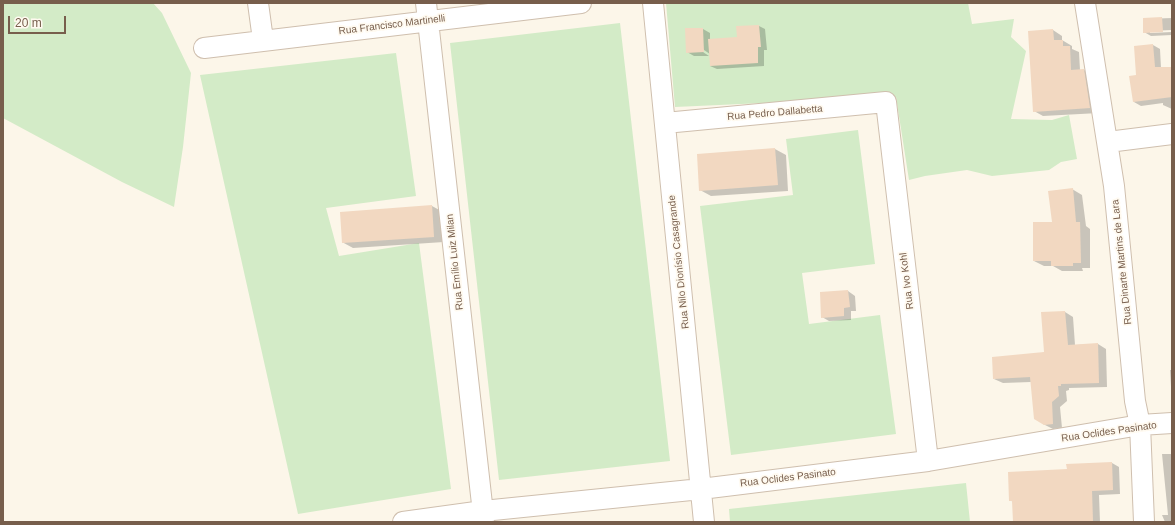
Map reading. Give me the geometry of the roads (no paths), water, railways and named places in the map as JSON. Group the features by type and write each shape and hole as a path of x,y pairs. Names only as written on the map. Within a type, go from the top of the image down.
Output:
{"street":[{"path":"258,3 263,40"},
{"name":"Rua Francisco Martinelli","path":"204,48 263,40 427,12 581,3"},
{"name":"Rua Nilo Dionísio Casagrande","path":"653,3 704,522"},
{"name":"Rua Dinarte Martins de Lara","path":"1085,3 1114,186 1135,401 1140,426 1144,522"},
{"name":"Rua Emílio Luiz Milan","path":"427,12 483,517"},
{"name":"Rua Pedro Dallabetta","path":"665,123 886,102"},
{"name":"Rua Ivo Kohl","path":"886,102 928,461"},
{"path":"1108,142 1172,134"},
{"name":"Rua Oclides Pasinato","path":"403,522 483,517 928,461 1140,426 1172,423"}]}
